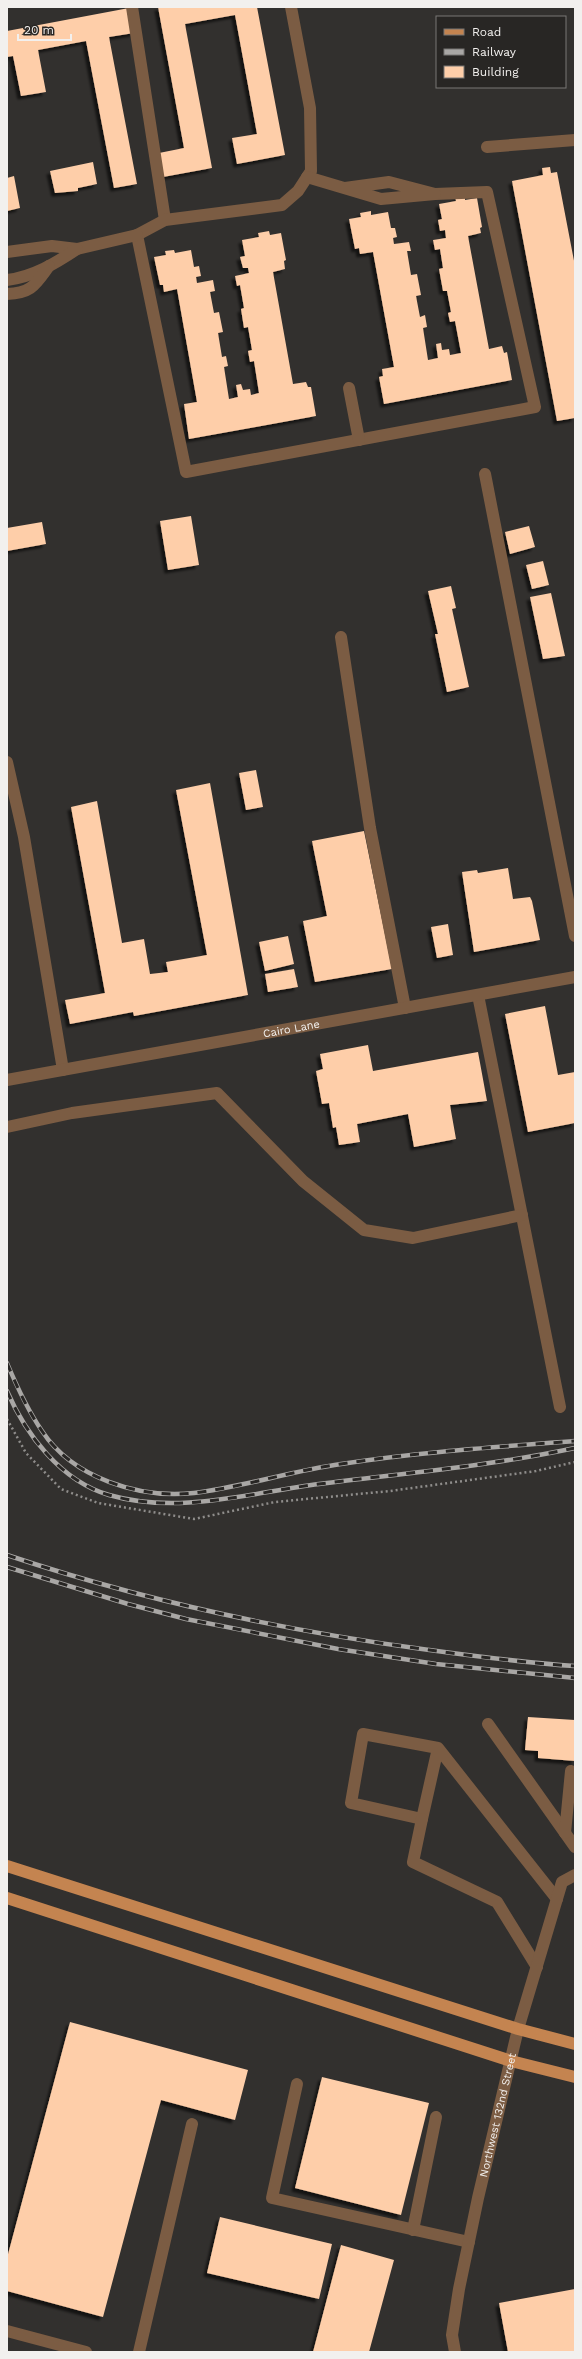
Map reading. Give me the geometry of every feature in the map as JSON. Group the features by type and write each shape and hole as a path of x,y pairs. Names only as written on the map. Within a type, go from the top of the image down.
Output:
{"main road":[{"path":"7,1866 518,2029 575,2044"},
{"path":"7,1898 511,2061 575,2077"}],"street":[{"path":"132,7 165,220"},
{"path":"7,280 22,278 50,266 77,249 137,235 165,220 282,205 298,191 311,171 310,108 291,7"},
{"path":"487,147 575,140"},
{"path":"137,235 186,472 535,407 487,192 435,194 381,199 307,177"},
{"path":"7,252 52,246 77,249"},
{"path":"7,294 22,293 31,289 50,266"},
{"path":"349,388 359,440"},
{"path":"486,474 575,936"},
{"path":"341,637 370,828 405,1008"},
{"path":"7,762 24,837 63,1070"},
{"name":"Cairo Lane","path":"7,1080 575,977"},
{"path":"478,994 560,1407"},
{"path":"7,1127 72,1113 217,1093 302,1181 364,1230 413,1238 522,1215"},
{"path":"488,1724 575,1847"},
{"path":"422,1819 351,1802 363,1734 438,1748 557,1899"},
{"path":"438,1748 413,1862 497,1902 537,1967"},
{"path":"565,1833 571,1770"},
{"name":"Northwest 132nd Street","path":"455,2352 452,2336 468,2242 518,2029 562,1882 575,1875"},
{"path":"297,2084 272,2198 468,2242"},
{"path":"413,2230 436,2118"},
{"path":"139,2352 192,2124"},
{"path":"7,2331 86,2352"}],"path":[{"path":"7,1419 26,1453 61,1489 98,1503 194,1519 275,1502 390,1491 536,1471 575,1462"}],"building":[{"path":"158,7 257,7 285,155 237,164 232,138 257,134 235,15 185,24 212,168 163,177 159,153 184,148"},
{"path":"129,8 134,33 109,37 137,184 114,188 86,41 38,50 46,92 21,96 13,56 7,57 7,31"},
{"path":"93,162 97,184 78,188 78,191 55,193 50,171"},
{"path":"550,167 551,173 557,172 575,266 575,418 557,421 512,181 543,175 542,168"},
{"path":"14,176 20,208 7,211 7,178"},
{"path":"465,196 465,200 477,198 482,227 480,228 481,233 468,236 489,349 502,346 504,353 507,352 512,380 384,404 379,377 383,376 382,369 394,367 373,252 360,254 359,248 355,249 349,219 361,217 360,213 371,211 371,215 388,212 391,228 395,228 397,237 393,238 394,244 409,242 411,251 407,251 411,275 417,274 421,295 416,296 420,317 425,315 427,327 423,328 428,360 438,358 436,344 441,343 442,350 449,349 450,355 461,353 455,321 450,322 448,313 451,312 447,291 443,291 439,269 443,268 440,249 435,250 433,240 446,238 445,230 440,231 438,220 442,219 439,204 456,201 455,197"},
{"path":"269,231 270,235 281,233 286,260 284,261 285,269 273,272 293,384 306,382 308,387 311,387 316,416 189,439 184,404 197,402 177,289 164,292 163,285 160,285 154,257 166,255 165,251 174,250 175,253 191,250 194,267 199,266 201,276 196,277 197,283 213,280 215,291 210,292 214,313 219,312 223,332 218,333 222,357 226,356 228,366 224,367 229,399 238,397 236,385 241,384 243,390 250,389 251,395 259,393 254,361 250,362 248,351 252,350 248,327 244,328 241,309 244,308 240,285 237,286 235,276 249,273 248,268 243,268 240,257 245,256 242,240 259,237 258,233"},
{"path":"191,516 199,565 168,570 160,521"},
{"path":"42,522 46,544 7,551 7,528"},
{"path":"529,526 535,547 510,554 505,532"},
{"path":"543,561 549,585 532,589 526,565"},
{"path":"451,586 456,608 452,609 469,687 447,692 435,634 438,634 428,591"},
{"path":"551,593 565,656 543,659 530,597"},
{"path":"256,770 263,807 246,810 239,773"},
{"path":"210,783 248,995 134,1016 133,1012 70,1024 65,1000 105,993 71,807 97,801 122,943 144,939 150,974 168,972 166,962 207,955 176,790"},
{"path":"364,831 392,969 315,982 303,921 327,916 312,841"},
{"path":"508,868 513,899 530,897 532,901 540,940 474,952 462,872 477,870 478,873"},
{"path":"448,924 453,955 437,958 431,927"},
{"path":"288,936 294,964 265,971 259,942"},
{"path":"294,969 298,987 268,992 265,974"},
{"path":"545,1006 558,1075 575,1072 575,1123 528,1132 505,1014"},
{"path":"368,1045 373,1071 478,1052 487,1101 450,1105 456,1139 414,1147 408,1114 357,1124 360,1142 339,1145 336,1127 333,1128 329,1103 322,1104 316,1071 323,1069 320,1054"},
{"path":"528,1717 575,1720 575,1761 538,1758 538,1751 525,1750"},
{"path":"70,2022 248,2070 235,2120 161,2100 103,2317 7,2291 7,2258"},
{"path":"322,2077 429,2103 401,2215 295,2188"},
{"path":"220,2217 332,2244 319,2299 207,2273"},
{"path":"341,2245 394,2260 369,2352 313,2352"},
{"path":"575,2289 575,2352 508,2352 499,2303"}],"railway":[{"path":"7,1363 32,1414 42,1431 55,1447 71,1461 89,1473 109,1482 151,1492 173,1494 194,1493 231,1487 322,1467 399,1456 575,1441"},
{"path":"7,1391 24,1424 35,1440 61,1468 75,1479 92,1488 109,1495 135,1501 188,1503 240,1497 319,1484 511,1460 575,1448"},
{"path":"7,1555 160,1600 264,1623 317,1633 479,1657 575,1666"},
{"path":"7,1567 128,1604 186,1619 338,1649 436,1664 575,1678"}]}
